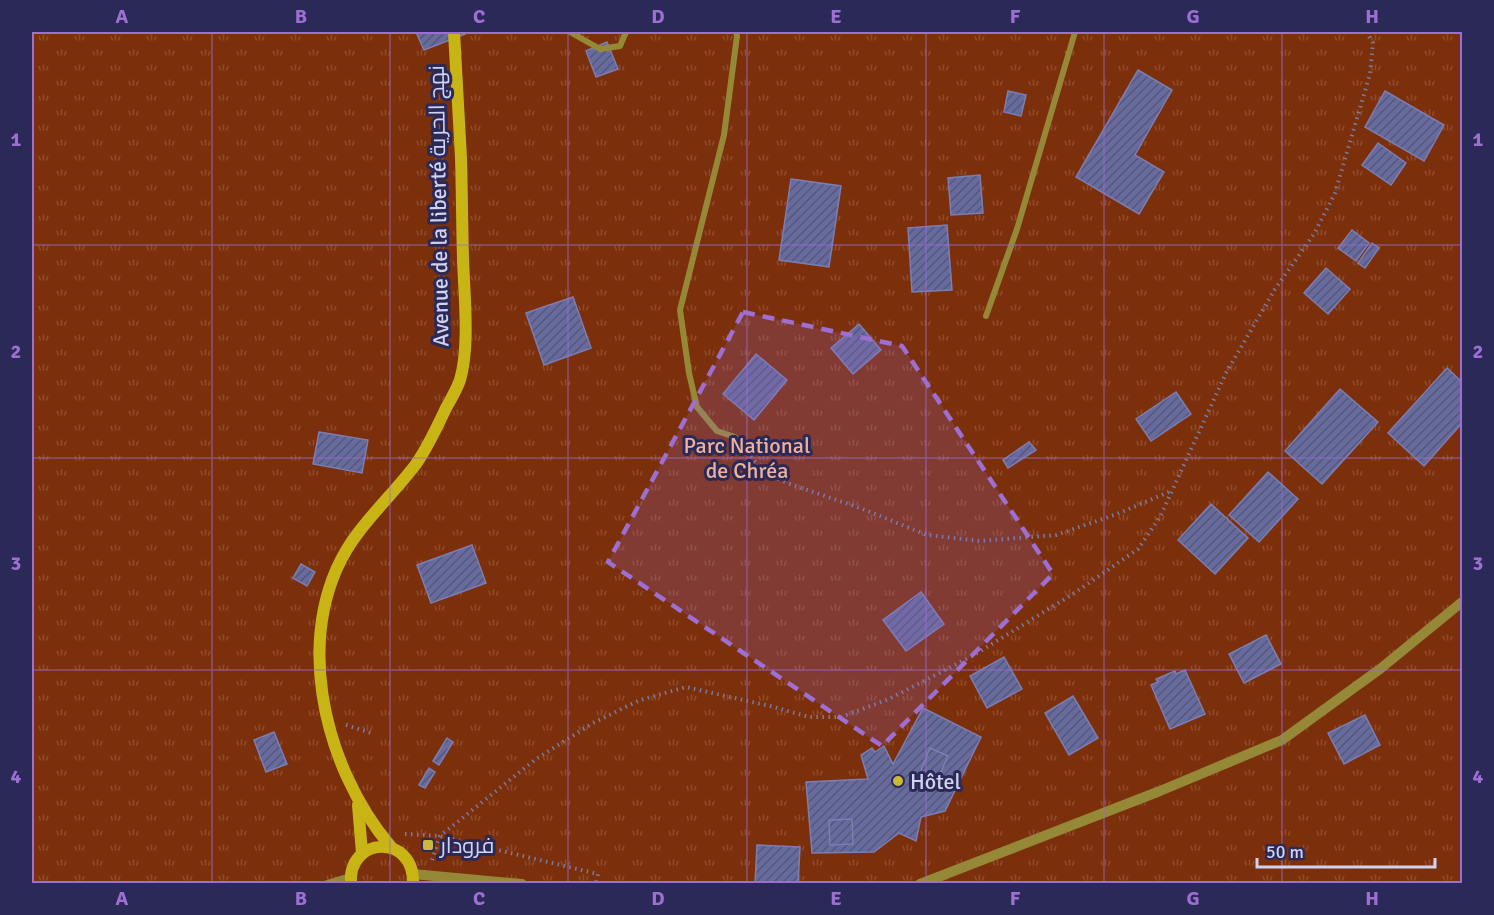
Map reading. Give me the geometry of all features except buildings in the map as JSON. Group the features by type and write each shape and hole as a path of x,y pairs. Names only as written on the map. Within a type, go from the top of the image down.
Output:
{"main road":[{"name":"Avenue de la liberté نهج الحرية","path":"413,879 406,858 391,848 358,800 338,756 321,688 319,646 326,601 338,563 357,533 417,462 460,380 466,336 461,160 454,32"},
{"name":"Avenue de la liberté نهج الحرية","path":"358,800 362,853"},
{"path":"351,880 356,860 362,853 381,846 391,848"}],"street":[{"path":"570,32 600,49 620,46 626,32"},
{"path":"735,437 717,430 697,407 689,373 680,310 724,135 736,32"},
{"path":"986,316 1017,229 1075,32"},
{"path":"920,884 1160,791 1282,740 1380,669 1462,602"},
{"path":"413,879 427,875 522,884"},
{"path":"324,884 351,880"}],"path":[{"path":"427,875 440,836 536,759 593,723 640,700 686,687 809,717 841,717 889,699 974,655 1073,594 1138,549 1160,517 1226,373 1275,289 1314,234 1335,193 1370,74 1373,43 1365,32"},
{"path":"735,437 754,461 769,474 787,483 860,508 927,536 980,541 1056,535 1118,514 1172,491"},
{"path":"379,833 440,836 598,874 596,884"}],"highlighted area":[{"path":"743,312 902,346 1053,574 882,746 608,562"}],"green space":[{"name":"Parc National de Chréa","path":"32,32 1462,32 1462,883 32,883"}],"place":[{"name":"Hôtel","path":"898,781"},
{"name":"فرودار","path":"428,845"}]}
